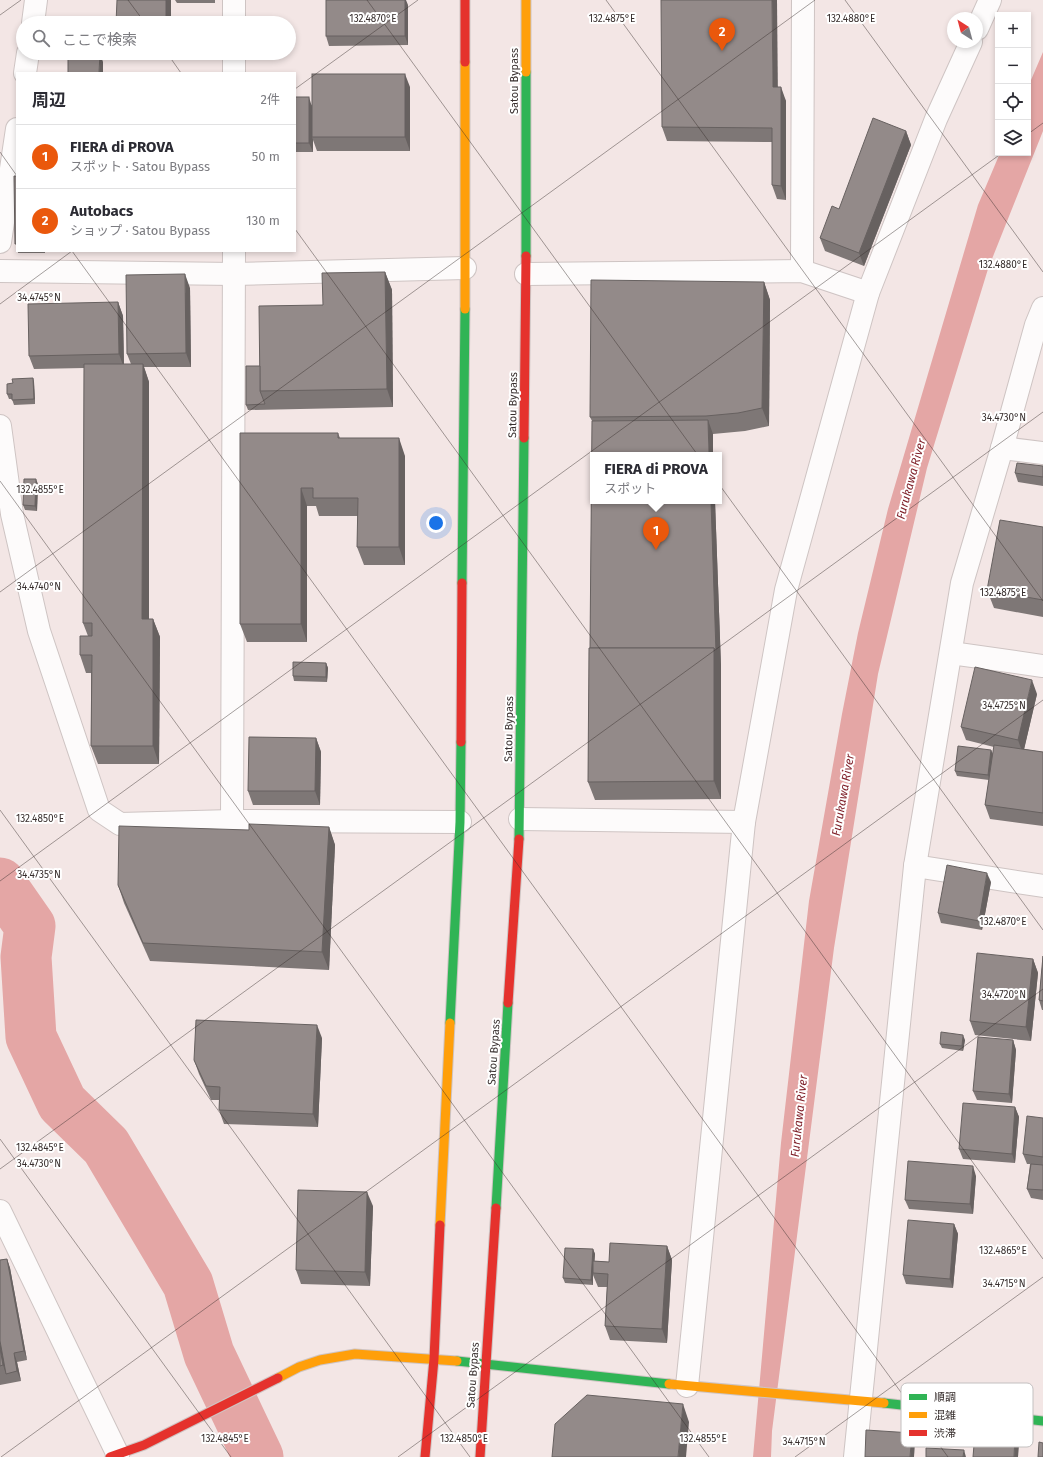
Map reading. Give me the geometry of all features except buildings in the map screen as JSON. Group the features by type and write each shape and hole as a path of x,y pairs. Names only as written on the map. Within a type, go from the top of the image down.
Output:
{"main road":[{"path":"425,1457 434,1359 460,822 465,268 465,0"},
{"name":"Satou Bypass","path":"480,1457 520,819 526,274 526,0"},
{"path":"114,1456 144,1445 299,1367 320,1360 355,1354 434,1359 687,1386 901,1405"},
{"path":"1033,1420 1043,1421"}],"street":[{"path":"34,16 36,0"},
{"path":"234,0 234,16"},
{"path":"802,271 803,0"},
{"path":"983,16 990,0"},
{"path":"687,1386 744,822 786,590 868,293 936,119 968,48"},
{"path":"25,72 27,60"},
{"path":"234,60 234,72"},
{"path":"0,242 16,136"},
{"path":"232,821 234,252"},
{"path":"0,271 234,274 465,268"},
{"path":"526,274 802,271 868,293"},
{"path":"855,1457 915,866 962,583 1002,448 1036,325 1043,308"},
{"path":"0,426 12,514 39,631 99,810 120,824 232,821 460,822"},
{"path":"1002,448 1043,453"},
{"path":"951,653 1043,666"},
{"path":"520,819 744,822"},
{"path":"915,866 1043,886"},
{"path":"0,1211 114,1456"}],"water":[{"name":"Furukawa River","path":"1043,52 1043,131 988,269 927,468 878,674 834,948 772,1431 771,1457 753,1457 781,1143 809,901 858,633 888,509 978,205 999,156 1031,156 1031,80"}],"waterway":[{"path":"0,883 30,926 26,957 31,1037 62,1103 106,1146 188,1284 209,1354 258,1457"}],"traffic: fast":[{"path":"526,72 526,256"},
{"path":"462,583 465,309"},
{"path":"519,839 524,438"},
{"path":"450,1023 460,822 461,742"},
{"path":"496,1208 508,1003"},
{"path":"457,1361 669,1384"},
{"path":"884,1403 901,1405"},
{"path":"1033,1420 1043,1421"}],"traffic: slow":[{"path":"526,0 526,72"},
{"path":"465,62 465,309"},
{"path":"440,1225 450,1023"},
{"path":"278,1378 299,1367 320,1360 355,1354 457,1361"},
{"path":"669,1384 884,1403"}],"traffic: jam":[{"path":"465,0 465,62"},
{"path":"524,438 526,256"},
{"path":"461,742 462,583"},
{"path":"508,1003 519,839"},
{"path":"480,1457 496,1208"},
{"path":"425,1457 434,1359 440,1225"},
{"path":"110,1457 144,1445 278,1378"}],"place":[{"name":"Autobacs","path":"722,51"},
{"name":"FIERA di PROVA","path":"656,550"}]}
